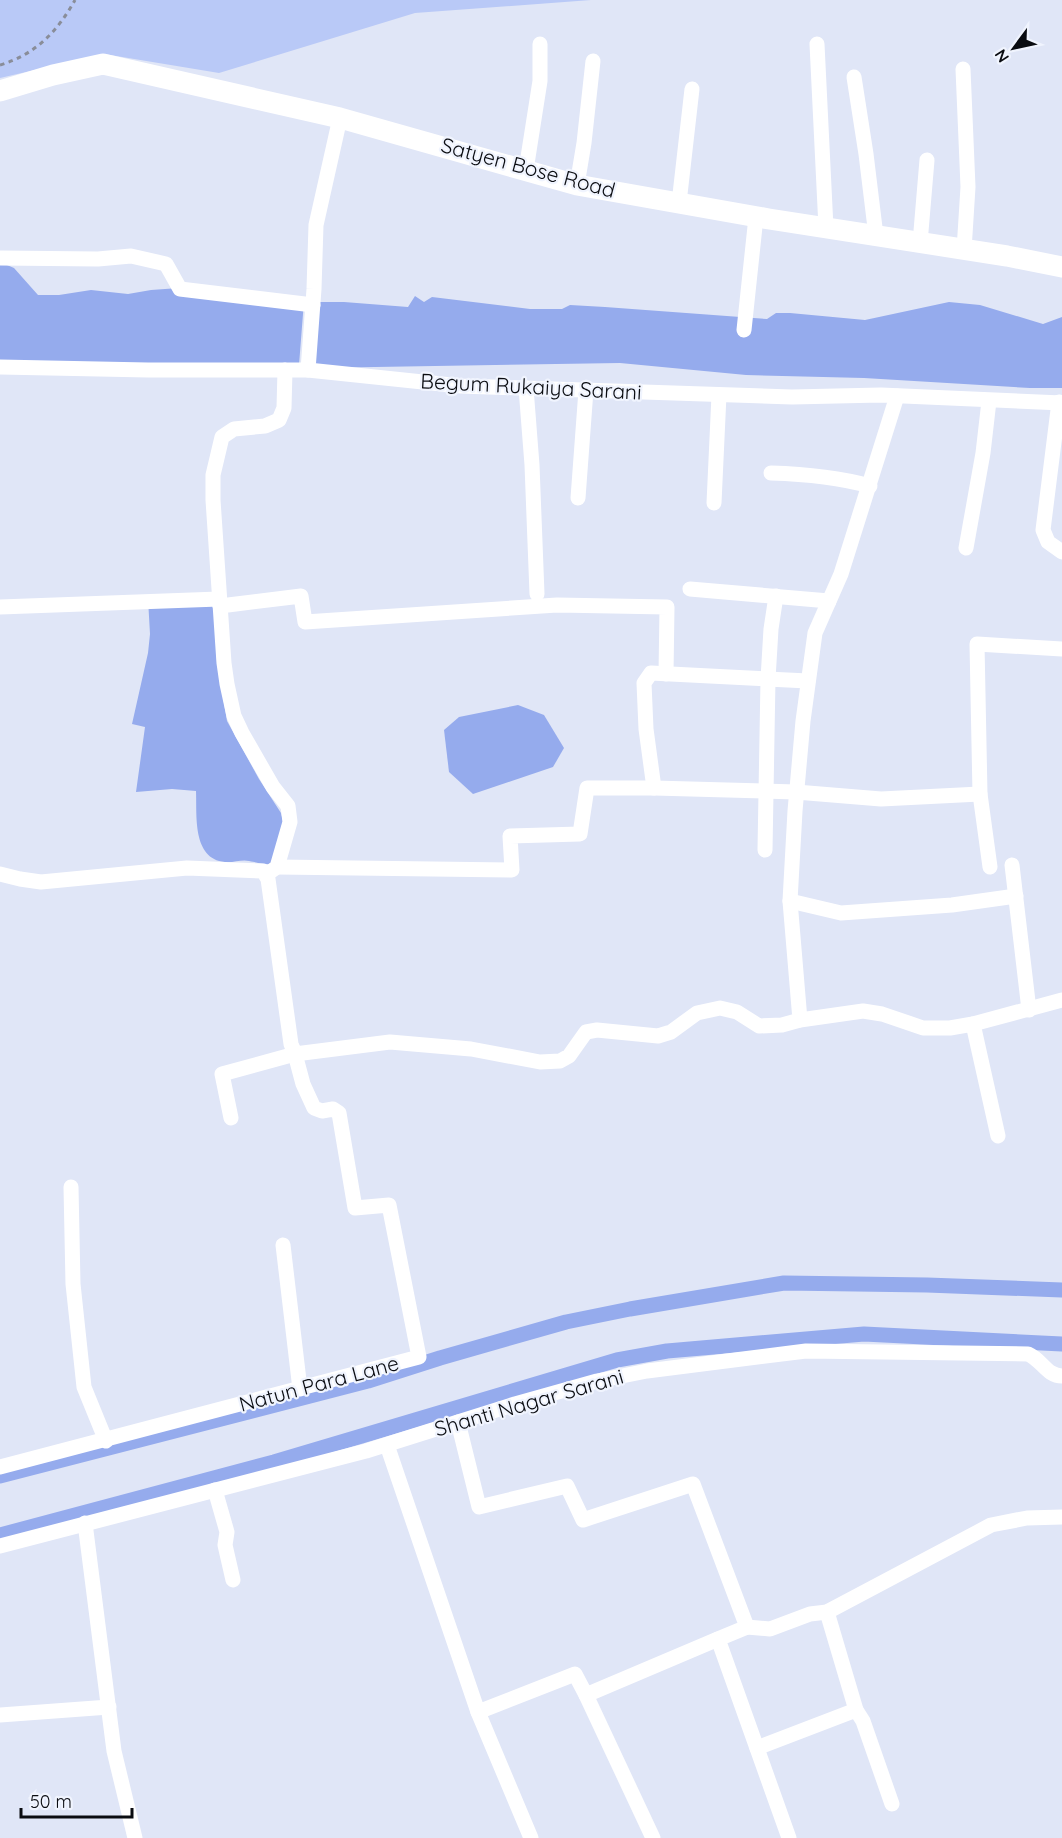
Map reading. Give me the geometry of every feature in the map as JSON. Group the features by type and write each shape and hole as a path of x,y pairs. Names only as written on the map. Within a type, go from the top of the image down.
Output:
{"main road":[{"name":"Satyen Bose Road","path":"0,91 53,75 103,64 340,118 577,184 756,217 1062,267"}],"street":[{"path":"526,170 540,81 540,44"},
{"path":"817,44 826,228"},
{"path":"577,184 593,61"},
{"path":"963,69 968,186 964,250"},
{"path":"854,77 876,236"},
{"path":"679,203 692,89"},
{"path":"308,370 316,225 340,118"},
{"path":"920,243 927,160"},
{"path":"744,330 756,217"},
{"path":"0,258 98,259 130,256 166,264 180,289 313,305"},
{"name":"Begum Rukaiya Sarani","path":"0,366 137,370 308,370 461,386 719,395 897,396 1061,402"},
{"path":"285,370 284,408 279,420 264,426 234,429 222,437 213,476 213,501 224,663 234,716 273,787 288,806 290,822 268,879 291,1044 295,1054"},
{"path":"526,388 532,465 537,594"},
{"path":"578,498 586,390"},
{"path":"714,503 719,395"},
{"path":"800,1020 790,901 796,792 815,633 841,574 897,396"},
{"path":"966,548 989,401"},
{"path":"1061,402 1043,530 1048,542 1062,552"},
{"path":"771,473 840,478 870,486"},
{"path":"690,589 829,601"},
{"path":"0,607 220,602 301,596 305,622 557,605 667,607 666,674"},
{"path":"765,850 768,679 771,629 776,596"},
{"path":"990,867 980,794 977,644 1062,649"},
{"path":"654,788 646,729 644,684 651,673 808,681"},
{"path":"0,874 41,882 187,868 263,871 512,870 510,836 580,834 587,788 796,792 881,799 980,794"},
{"path":"1012,865 1029,1010"},
{"path":"790,901 841,913 952,905 1016,896"},
{"path":"231,1118 222,1074 295,1054 390,1042 471,1049 540,1062 560,1061 569,1056 586,1032 597,1030 658,1036 671,1032 697,1013 720,1008 737,1012 759,1026 782,1025 800,1020 863,1011 882,1014 923,1028 950,1028 1062,1000"},
{"path":"973,1024 998,1136"},
{"name":"Natun Para Lane","path":"0,1467 419,1357 389,1205 355,1208 339,1113 333,1109 322,1112 314,1108 303,1084 295,1054"},
{"path":"71,1187 73,1284 84,1386 106,1441"},
{"path":"284,1245 300,1389"},
{"name":"Shanti Nagar Sarani","path":"0,1546 387,1445 597,1382 647,1371 806,1351 1028,1354 1037,1357 1050,1373 1062,1376"},
{"path":"458,1422 479,1507 567,1486 584,1520 693,1484 747,1627"},
{"path":"387,1445 478,1712 531,1838"},
{"path":"215,1490 227,1532 225,1545 233,1580"},
{"path":"586,1695 747,1627 770,1629 810,1614 827,1612 991,1526 1027,1518 1062,1517"},
{"path":"85,1522 114,1751 135,1838"},
{"path":"827,1612 856,1710 863,1721 892,1804"},
{"path":"718,1639 789,1838"},
{"path":"478,1712 575,1674 653,1838"},
{"path":"0,1715 108,1707"},
{"path":"757,1748 856,1710"}],"path":[{"path":"0,65 20,59 38,46 64,19 75,0"}],"shaded area":[{"path":"0,0 591,0 415,13 219,73 104,54 0,78"},
{"path":"0,262 14,268 38,295 59,295 91,290 128,294 179,288 304,301 299,365 0,362"},
{"path":"415,296 424,302 432,297 530,309 562,309 570,305 767,319 776,313 790,313 865,320 949,302 980,305 1043,324 1062,317 1062,388 864,378 746,375 620,363 315,368 319,302 408,307"},
{"path":"213,595 217,662 227,721 281,813 283,821 272,864 246,861 225,862 214,859 207,853 198,834 196,791 172,789 136,792 145,727 132,724 148,653 150,634 148,599"},
{"path":"518,705 544,715 564,748 553,767 473,794 449,772 444,730 459,717"}],"waterway":[{"path":"0,1476 368,1381 566,1322 630,1309 784,1283 1062,1290"},
{"path":"0,1535 274,1462 617,1360 667,1351 864,1334 1062,1344"}]}
